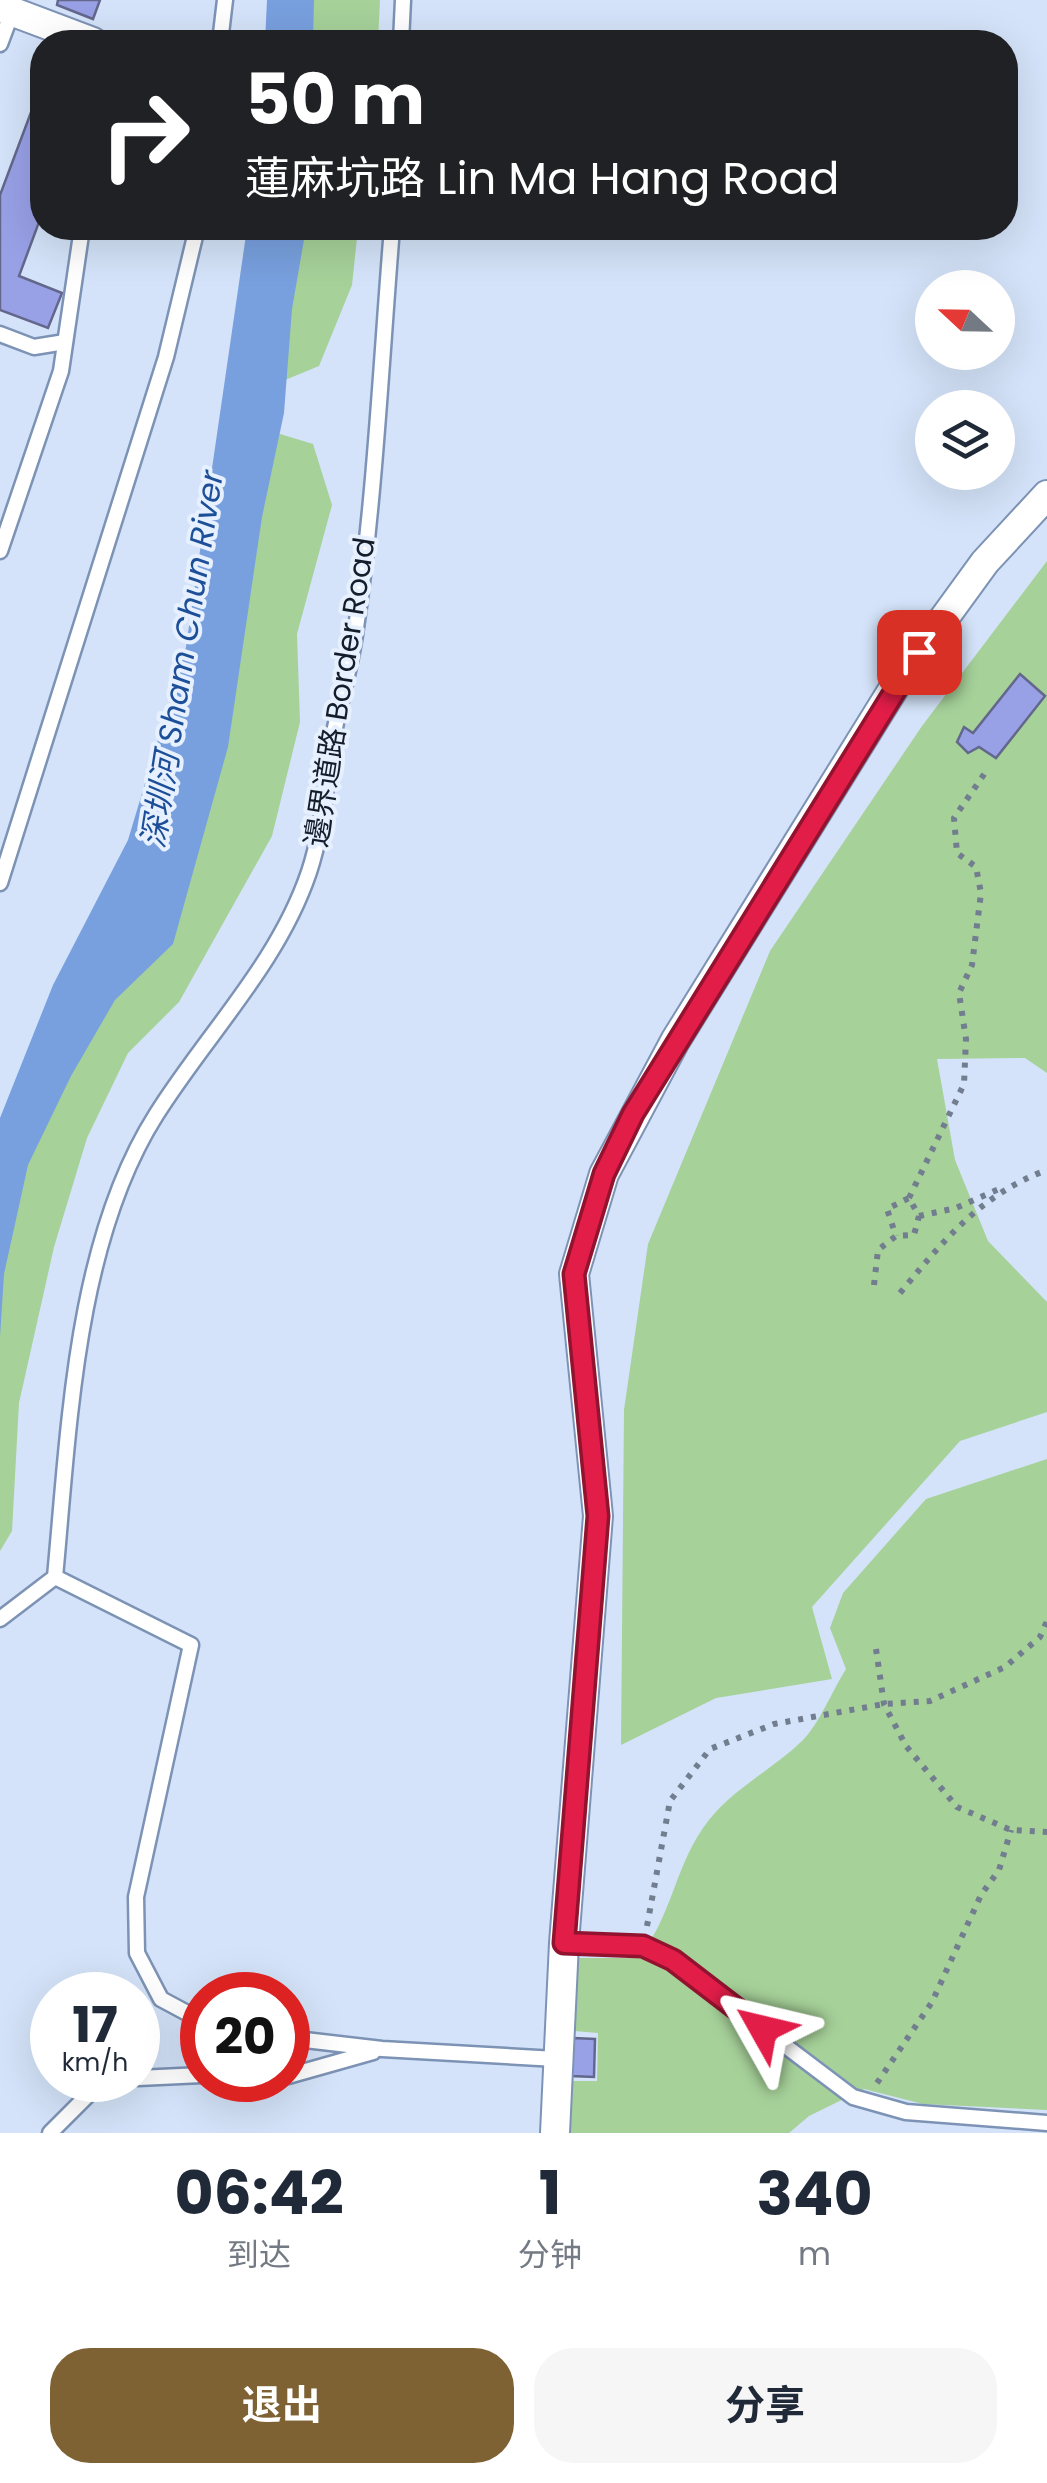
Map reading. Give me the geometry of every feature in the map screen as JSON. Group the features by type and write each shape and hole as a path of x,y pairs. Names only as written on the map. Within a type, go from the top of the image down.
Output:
{"street":[{"path":"6,9 61,30"},
{"path":"556,2133 556,2059 598,1516 574,1274 604,1174 675,1041 897,683 985,562 1047,495"}],"lane":[{"path":"221,30 225,0"},
{"path":"402,30 403,0"},
{"path":"0,44 6,9"},
{"path":"0,551 61,371 80,240"},
{"path":"0,883 166,357 194,240"},
{"name":"邊界道路 Border Road","path":"54,1577 79,1351 91,1281 108,1225 129,1167 155,1116 273,947 308,875 326,810 332,741 355,638 370,508 391,240"},
{"path":"0,334 34,347 65,342"},
{"path":"0,1619 54,1577 191,1645 136,1897 136,1953 161,1999 180,2009"},
{"path":"564,1943 643,1946 673,1960 853,2098 906,2112 1047,2123"},
{"path":"310,2041 382,2049 556,2059"},
{"path":"310,2070 382,2049"},
{"path":"50,2133 80,2102"}],"path":[{"path":"896,1236 887,1209 909,1198 964,1084 966,1039 959,993 972,965 980,894 976,867 957,853 954,818 988,770"},
{"path":"919,1216 956,1208 1047,1170"},
{"path":"900,1293 949,1234 1011,1183"},
{"path":"874,1284 878,1250 896,1236 914,1235 919,1216 909,1198"},
{"path":"643,1946 670,1801 710,1749 774,1724 884,1704 930,1701 1005,1667 1040,1637 1047,1620"},
{"path":"876,1649 884,1704 906,1746 957,1807 1011,1830 1047,1832"},
{"path":"866,2101 891,2057 932,2002 981,1894 999,1870 1011,1830"}],"green space":[{"path":"308,0 380,0 379,30 307,30"},
{"path":"291,240 357,240 352,285 319,366 268,387"},
{"path":"267,430 313,444 332,505 297,634 300,722 272,836 179,1002 128,1053 87,1138 54,1247 19,1403 12,1531 0,1551 0,1177 115,963"},
{"path":"1047,561 1047,1073 1025,1058 937,1059 955,1160 988,1241 1047,1302 1047,1412 960,1441 812,1607 832,1679 716,1698 621,1745 624,1410 648,1244 770,951 922,726"},
{"path":"1047,1459 1047,2110 923,2104 864,2089 809,2116 789,2133 569,2133 571,2081 597,2081 598,2033 574,2031 576,1958 638,1958 658,1927 703,1828 737,1792 802,1741 814,1725 846,1669 830,1628 843,1593 926,1499"}],"water":[{"path":"267,0 314,0 313,30 266,30"},
{"path":"245,240 304,240 292,309 284,413 262,517 228,747 173,944 115,1000 71,1076 28,1165 4,1274 0,1337 0,1118 53,985 128,840 186,647"}],"building":[{"path":"58,0 100,0 93,19 57,5"},
{"path":"30,115 32,240 19,276 62,293 48,328 0,310 0,195"},
{"path":"1020,674 1045,696 996,758 979,747 968,753 957,742 964,727 973,733"},
{"path":"573,2038 595,2039 594,2077 571,2076"}],"route":[{"path":"763,2029 673,1960 643,1946 564,1943 598,1516 574,1274 604,1174 633,1114 919,652"}],"water label":[{"name":"深圳河 Sham Chun River","path":"182,659"}]}
